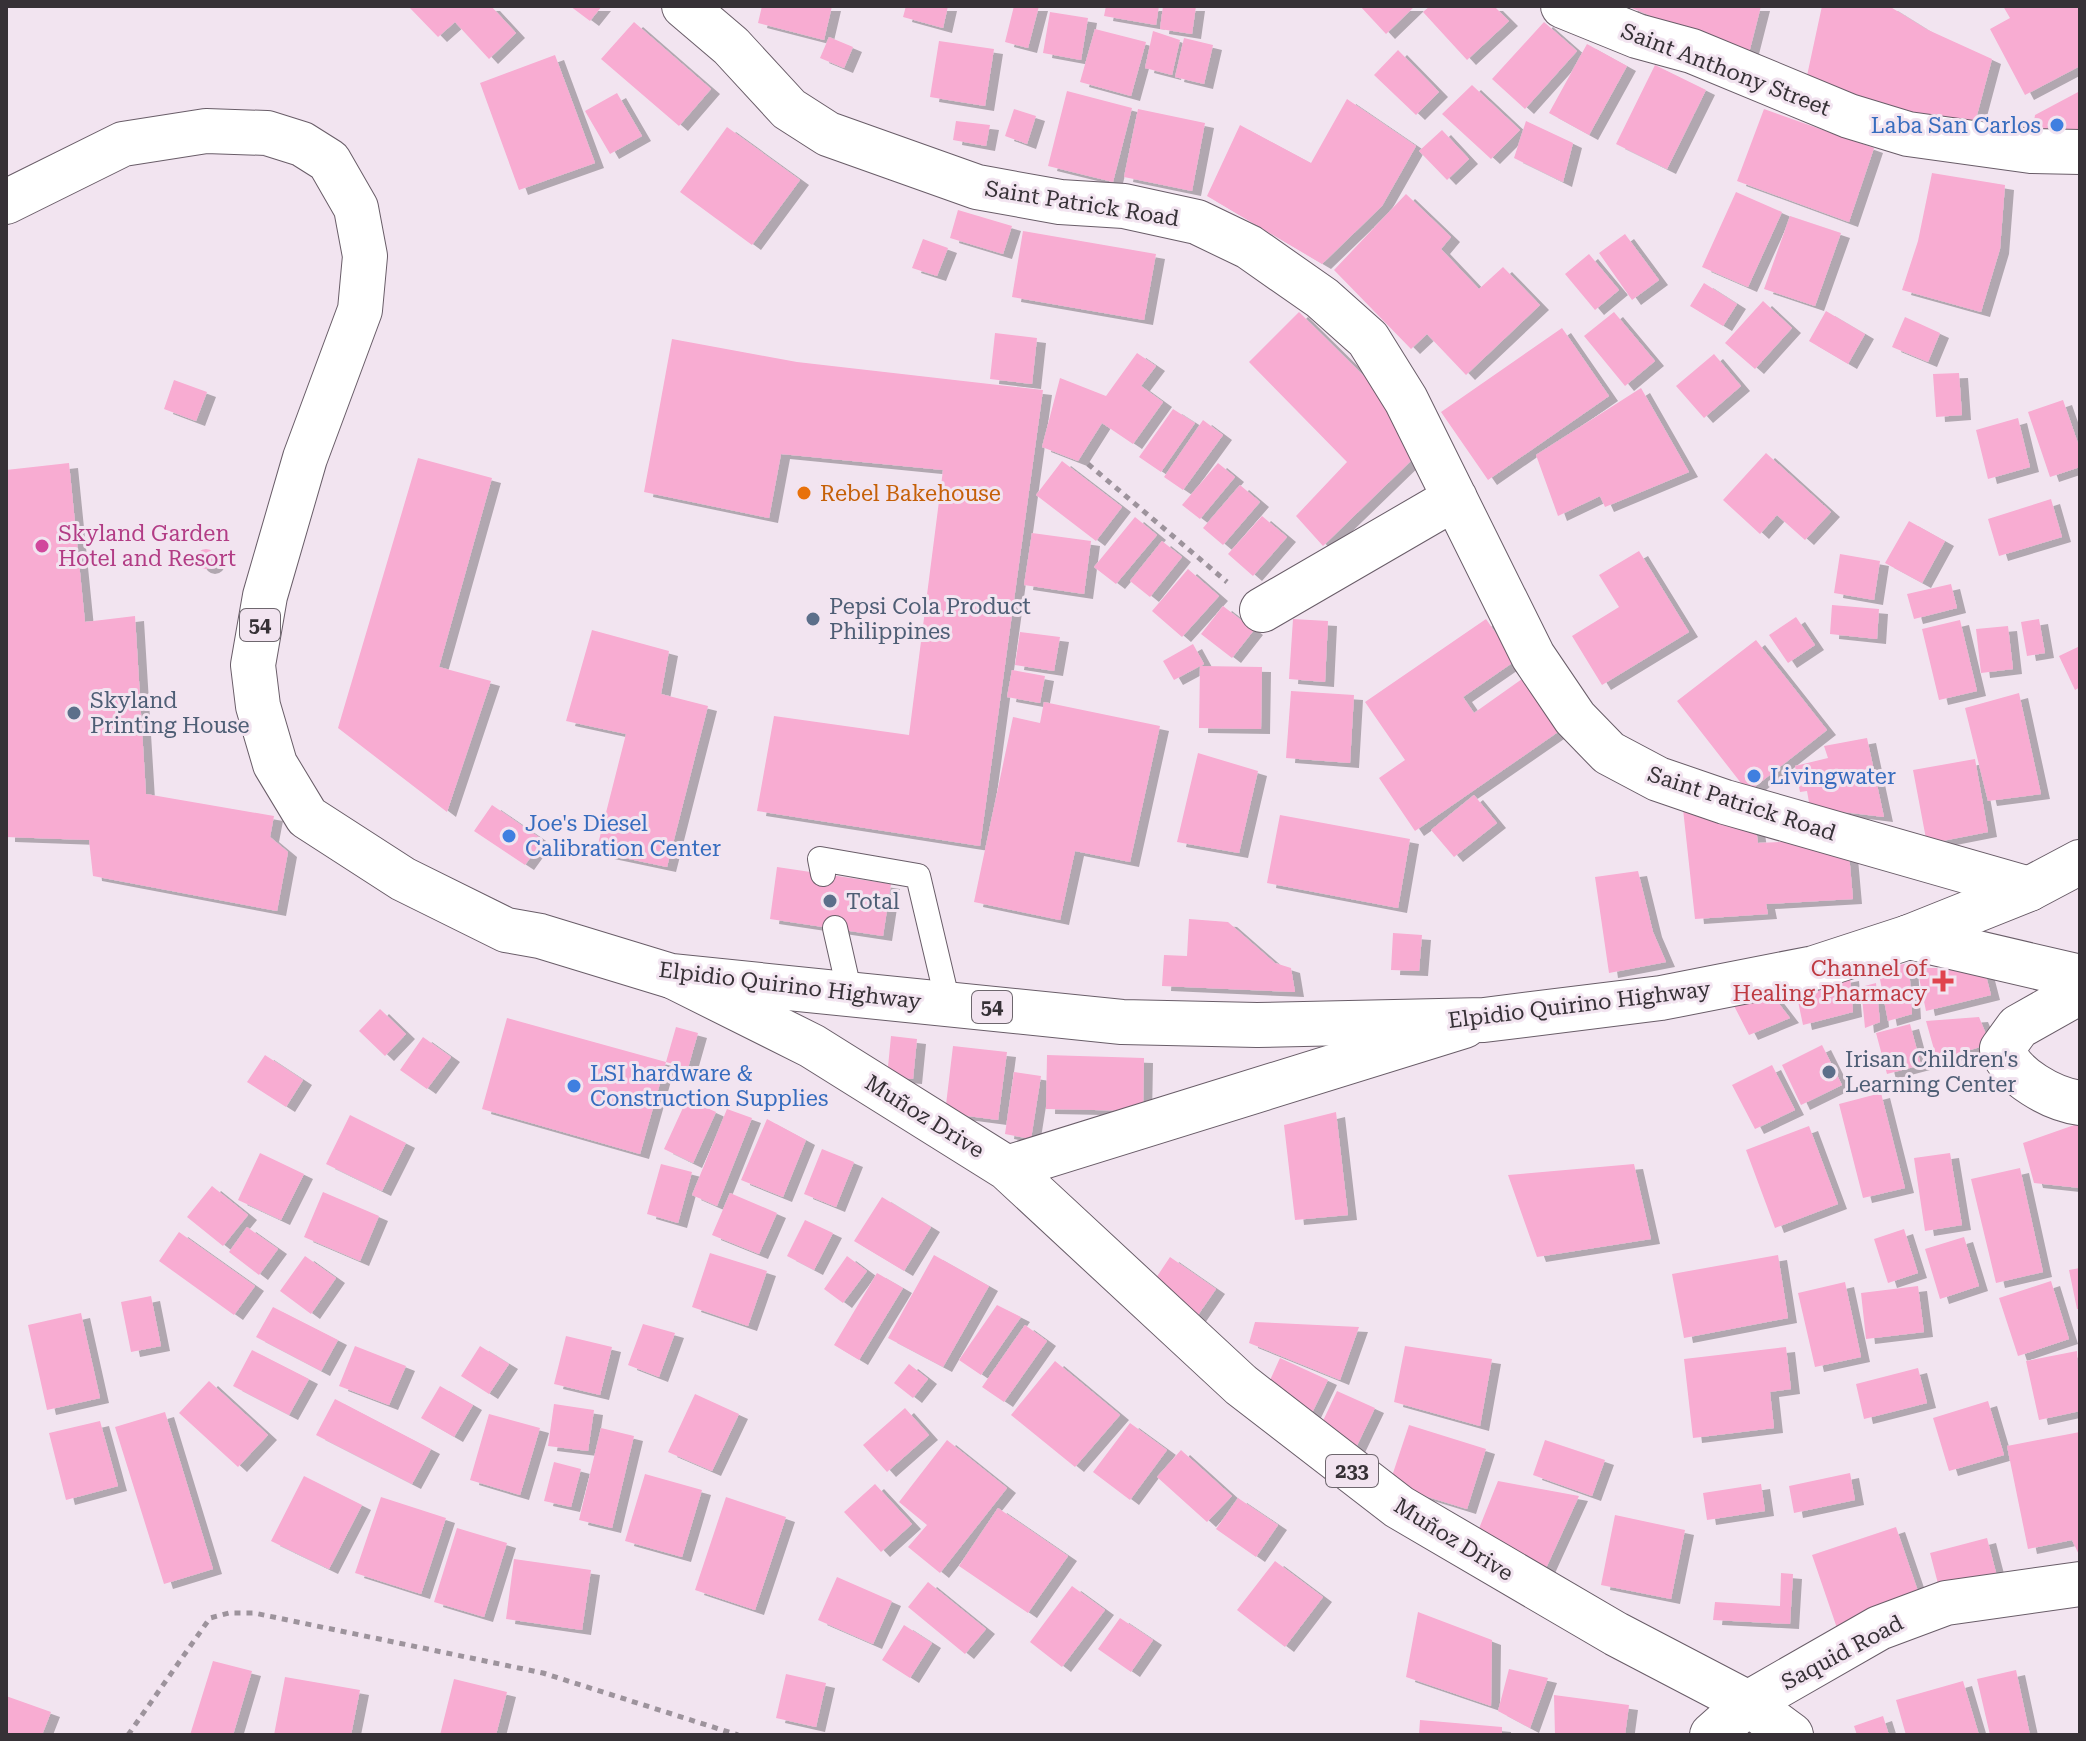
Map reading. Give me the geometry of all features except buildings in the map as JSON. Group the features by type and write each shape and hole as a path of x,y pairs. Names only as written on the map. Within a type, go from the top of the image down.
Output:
{"main road":[{"name":"Saint Patrick Road","path":"684,6 731,46 789,109 828,134 977,187 1060,202 1124,206 1197,222 1249,247 1322,298 1368,339 1406,400 1533,656 1575,718 1609,753 1658,779 1725,802 2029,889"},
{"name":"Saint Anthony Street","path":"1563,6 1637,36 1692,51 1849,116 1908,134 2031,151 2080,152"},
{"name":"Elpidio Quirino Highway","path":"6,202 123,144 206,131 267,133 302,144 329,161 356,208 365,256 360,310 305,458 263,609 253,665 258,706 275,764 307,817 403,879 506,930 540,936 671,976 1122,1022 1257,1025 1484,1020 1661,998 1814,968 1909,937 2029,889 2080,862"},
{"path":"1262,610 1455,498"},
{"path":"1909,937 2080,977"},
{"name":"Muñoz Drive","path":"671,976 812,1046 1007,1168 1241,1385 1399,1507 1616,1634 1748,1703 1791,1735"},
{"path":"2080,992 2018,1027 2002,1049 2020,1075 2065,1101 2080,1103"},
{"name":"Muñoz Drive","path":"1007,1168 1484,1020"},
{"name":"Saquid Road","path":"1712,1735 1748,1703 1879,1628 1946,1603 2080,1584"}],"lane":[{"path":"823,874 820,859 918,876 948,1003"},
{"path":"835,928 850,994"}],"path":[{"path":"1088,464 1262,610"},
{"path":"128,1735 210,1618 242,1613 543,1673 738,1735"}],"place":[{"name":"Laba San Carlos","path":"2057,125"},
{"name":"Rebel Bakehouse","path":"804,493"},
{"name":"Skyland Garden Hotel and Resort","path":"42,546"},
{"name":"Pepsi Cola Product Philippines","path":"813,619"},
{"name":"Skyland Printing House","path":"74,713"},
{"name":"Livingwater","path":"1754,776"},
{"name":"Joe's Diesel Calibration Center","path":"509,836"},
{"name":"Total","path":"830,901"},
{"name":"Channel of Healing Pharmacy","path":"1943,981"},
{"name":"Irisan Children's Learning Center","path":"1829,1072"},
{"name":"LSI hardware & Construction Supplies","path":"574,1086"}]}
